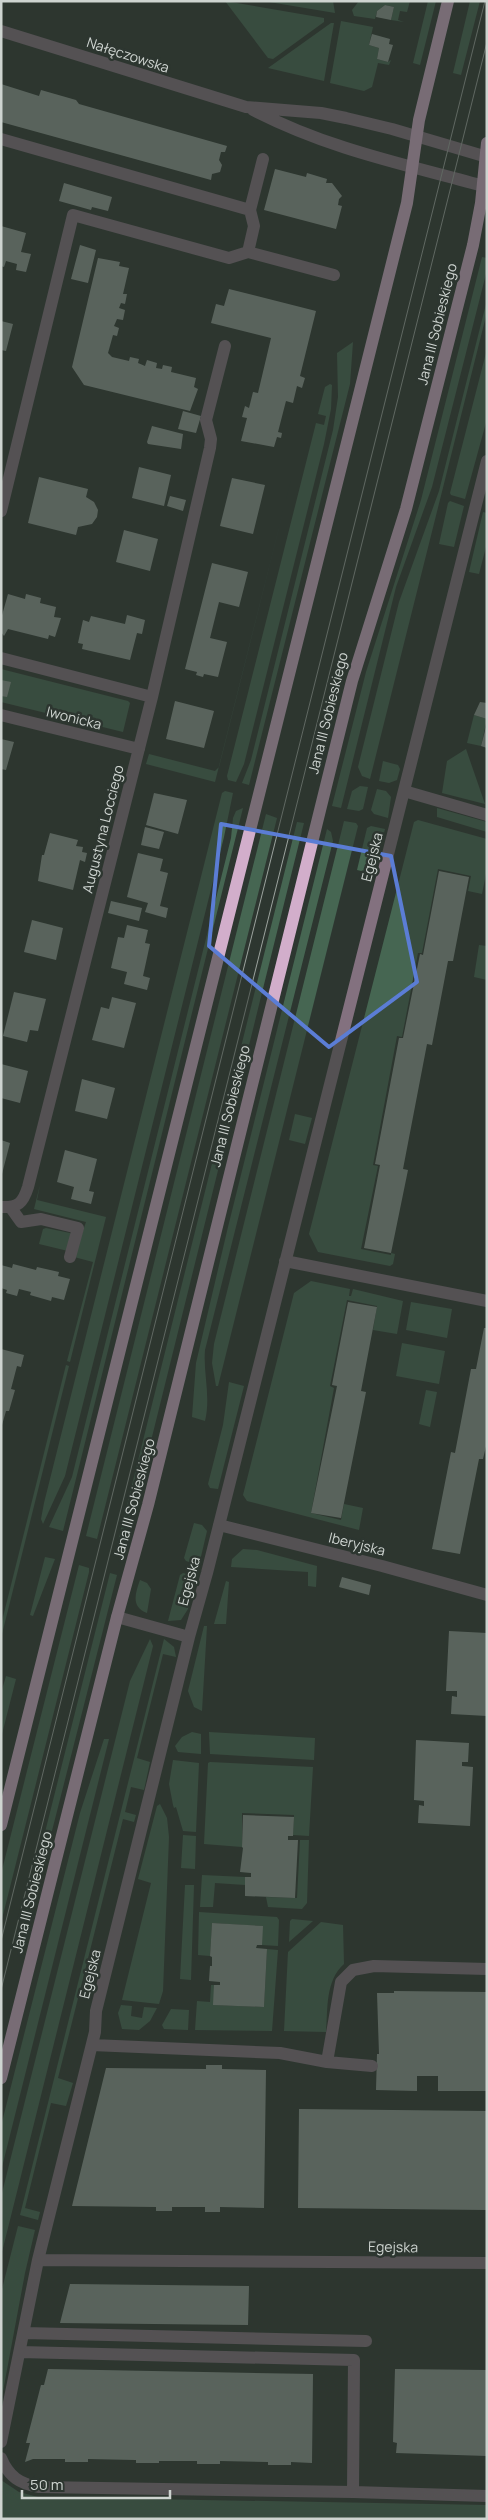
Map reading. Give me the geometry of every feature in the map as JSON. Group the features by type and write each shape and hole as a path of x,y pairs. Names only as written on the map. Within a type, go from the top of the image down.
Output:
{"main road":[{"path":"1,1825 5,1792 407,203 417,136 448,1"},
{"name":"Jana III Sobieskiego","path":"1,2078 117,1617 158,1469 223,1197 352,681 416,472 475,236 485,187 487,143"}],"street":[{"name":"Nałęczowska","path":"1,31 246,107 291,130 413,169 485,187"},
{"name":"Nałęczowska","path":"246,107 328,115 417,136 486,156"},
{"path":"1,139 250,210"},
{"path":"248,252 254,226 250,210 263,159"},
{"path":"1,510 6,476 73,215 229,258 248,252 334,275"},
{"name":"Augustyna Locciego","path":"6,1207 19,1205 28,1187 152,697 211,439 206,420 225,346"},
{"name":"Egejska","path":"487,461 219,1525 189,1637 96,2011 92,2045 38,2260 487,2263"},
{"path":"1,658 152,697"},
{"name":"Iwonicka","path":"1,715 139,749"},
{"path":"404,791 487,815"},
{"path":"6,1207 21,1222 41,1219 78,1228 70,1257"},
{"path":"285,1261 487,1301"},
{"name":"Iberyjska","path":"219,1525 382,1566 487,1595"},
{"path":"117,1617 189,1637"},
{"path":"327,2062 341,1982 352,1970 374,1966 487,1969"},
{"path":"92,2045 280,2052 327,2062 372,2066"},
{"path":"1,2442 38,2260"},
{"path":"24,2333 366,2341"},
{"path":"20,2352 354,2360 353,2492"},
{"path":"1,2458 13,2478 26,2485 39,2487 487,2496"}],"highlighted area":[{"path":"221,824 391,856 417,982 329,1047 209,946"}],"green space":[{"path":"225,1 324,18 324,22 273,59 268,58"},
{"path":"263,1 333,1 335,13"},
{"path":"359,1 410,1 407,12 400,11 398,20 404,22 391,20 394,7 385,5 377,11 375,19 354,16 352,10"},
{"path":"428,1 436,1 420,65 413,63"},
{"path":"470,1 480,1 461,75 453,73"},
{"path":"341,21 373,27 369,45 379,48 377,59 388,62 391,60 389,65 378,63 372,87 364,91 330,83"},
{"path":"331,23 334,23 324,81 268,68"},
{"path":"482,257 487,258 487,270 432,487 396,587 341,808 332,806 366,672 421,500"},
{"path":"487,300 487,312 370,779 362,776 358,767 399,602 439,491"},
{"path":"353,342 350,384 249,785 242,783 251,760 333,430 338,397 337,353"},
{"path":"487,349 487,419 465,499 450,493"},
{"path":"330,384 332,385 331,409 324,444 244,764 236,782 228,780 227,776 316,423 324,425 326,416 318,414 325,387"},
{"path":"450,501 464,506 454,547 439,544"},
{"path":"483,512 487,513 487,543 479,574 469,572"},
{"path":"1,669 128,701 130,703 123,732 1,702"},
{"path":"474,715 487,719 481,746 467,743"},
{"path":"466,749 485,804 442,793 447,761"},
{"path":"149,754 215,771 219,767 215,782 146,764"},
{"path":"383,761 398,765 400,769 397,780 389,783 379,781"},
{"path":"360,786 368,787 363,809 359,811 347,809 352,791"},
{"path":"377,789 386,791 391,797 388,818 374,814 371,810"},
{"path":"225,791 233,793 224,837 65,1476 43,1524 41,1519 44,1503 222,793"},
{"path":"243,808 63,1531 49,1527 72,1477 231,838 233,818 236,811"},
{"path":"437,808 487,822 487,832 437,817"},
{"path":"266,814 277,818 97,1539 86,1536"},
{"path":"418,820 487,839 487,869 482,894 468,891 471,876 438,869 422,953 418,953 402,1037 397,1036 373,1165 378,1166 361,1249 391,1255 391,1253 395,1254 393,1264 390,1266 318,1252 309,1234 414,822"},
{"path":"344,821 356,823 358,826 218,1386 216,1386 212,1363 214,1344"},
{"path":"297,822 304,823 125,1546 117,1544"},
{"path":"371,826 385,829 374,874 357,870 367,828"},
{"path":"327,829 331,832 333,841 205,1350 207,1412 205,1421 192,1417 196,1363"},
{"path":"479,945 487,946 487,980 474,977"},
{"path":"295,1114 312,1118 305,1144 289,1140"},
{"path":"40,1185 37,1200 106,1217 70,1362 67,1361 93,1262 74,1257 86,1222 34,1209"},
{"path":"43,1229 70,1233 72,1236 68,1251 39,1244"},
{"path":"311,1281 350,1289 349,1296 351,1296 353,1289 403,1301 397,1334 373,1330 377,1306 347,1300 330,1386 334,1388 311,1513 341,1520 344,1504 363,1508 359,1530 247,1501 243,1495 294,1293"},
{"path":"411,1302 452,1309 447,1338 406,1330"},
{"path":"402,1343 445,1351 439,1384 396,1376"},
{"path":"66,1365 69,1366 1,1638 1,1625"},
{"path":"229,1382 244,1386 218,1489 210,1488 208,1484 223,1425"},
{"path":"426,1390 437,1392 430,1427 419,1424"},
{"path":"194,1523 202,1525 207,1531 199,1565 186,1561 184,1558"},
{"path":"243,1549 257,1550 317,1566 316,1587 308,1586 308,1572 231,1567 232,1559"},
{"path":"45,1557 55,1559 33,1616 30,1615"},
{"path":"79,1565 89,1568 89,1572 1,1923 1,1874"},
{"path":"110,1573 117,1575 25,1937 19,1936"},
{"path":"183,1573 196,1576 188,1609 181,1620 168,1621 180,1575"},
{"path":"140,1580 147,1583 151,1589 147,1613 136,1604"},
{"path":"226,1581 229,1582 226,1624 214,1624"},
{"path":"204,1626 207,1626 202,1711 194,1707 188,1691"},
{"path":"150,1639 153,1646 1,2256 1,2197 130,1681"},
{"path":"164,1639 174,1647 176,1657 163,1654 137,1758 150,1762 144,1790 131,1787 125,1812 136,1815 134,1822 123,1819 58,2078 73,2083 66,2106 51,2103 25,2208 40,2212 38,2220 20,2215"},
{"path":"6,1676 16,1679 1,1738 1,1693"},
{"path":"192,1732 201,1734 201,1754 178,1752 175,1746 182,1737"},
{"path":"209,1732 315,1738 314,1760 210,1754"},
{"path":"104,1739 109,1739 1,2171 1,2126 80,1813"},
{"path":"173,1760 199,1763 196,1832 183,1831 176,1807 174,1808 173,1805 169,1784"},
{"path":"208,1763 313,1767 309,1836 293,1835 294,1815 242,1813 242,1847 204,1844"},
{"path":"160,1804 167,1818 169,1837 163,1991 159,2004 122,2000 151,1883 138,1879 157,1806"},
{"path":"183,1835 196,1836 195,1869 181,1868"},
{"path":"300,1840 309,1840 307,1903 302,1909 268,1907 266,1897 297,1898"},
{"path":"202,1875 245,1877 245,1885 215,1883 213,1907 200,1907"},
{"path":"185,1885 194,1885 191,1980 180,1979"},
{"path":"199,1912 277,1917 279,1920 278,1946 262,1945 262,1926 212,1923 210,1956 198,1955"},
{"path":"292,1919 313,1921 289,1942 290,1921"},
{"path":"321,1922 343,1925 344,1964 333,1979 330,1987 326,2032 284,2031 288,1952"},
{"path":"267,1949 278,1950 272,2031 195,2030 197,2001 210,2002 211,1985 214,1985 214,2005 264,2007"},
{"path":"121,2005 132,2006 131,2016 142,2018 144,2007 157,2008 150,2021 139,2030 122,2029 118,2013"},
{"path":"171,2009 189,2010 188,2030 164,2029 162,2025"},
{"path":"18,2226 35,2230 1,2402 1,2293"},
{"path":"1,2480 19,2492 38,2497 487,2505 487,2519 1,2519"}],"building":[{"path":"385,5 394,7 391,20 376,17 377,11"},
{"path":"372,34 390,39 389,44 393,45 388,62 377,59 379,48 369,45"},
{"path":"1,84 39,96 41,90 76,100 79,104 227,146 225,152 221,152 219,160 222,165 220,172 212,174 211,180 1,122"},
{"path":"275,169 306,177 307,173 327,179 326,183 332,183 342,196 339,199 338,205 342,206 336,229 264,210"},
{"path":"64,183 112,197 108,211 92,207 91,210 59,201"},
{"path":"1,226 26,233 21,252 31,254 26,272 16,270 17,264 6,261 4,267 1,266"},
{"path":"80,245 96,250 88,283 71,279"},
{"path":"98,258 120,262 119,266 129,268 123,294 127,294 125,304 121,303 119,308 125,310 123,320 117,319 114,326 119,328 117,336 113,335 108,353 112,357 129,361 130,357 139,359 138,363 145,366 147,360 157,363 156,368 162,369 163,365 172,367 171,372 196,378 194,387 198,389 190,411 84,385 72,367"},
{"path":"229,289 316,311 300,376 305,378 302,388 297,386 293,403 286,401 278,432 282,433 281,438 277,437 274,447 241,441 247,418 242,417 245,406 249,408 253,392 258,393 271,338 211,323 216,304 224,306"},
{"path":"1,321 13,324 6,351 1,350"},
{"path":"183,411 201,416 196,433 178,429"},
{"path":"152,426 183,434 181,449 148,444"},
{"path":"139,467 171,475 164,506 132,498"},
{"path":"39,477 88,489 86,497 94,502 98,510 97,517 92,524 78,527 76,535 28,523"},
{"path":"232,478 265,485 253,534 220,526"},
{"path":"170,496 186,500 183,511 167,506"},
{"path":"124,530 158,539 150,571 116,562"},
{"path":"212,563 248,572 239,607 219,602 210,638 227,642 218,677 204,674 203,677 196,675 197,672 185,669"},
{"path":"8,594 25,599 26,594 41,598 40,603 56,607 54,617 61,618 55,637 49,635 48,639 8,629 4,636 1,632 1,619"},
{"path":"127,615 145,620 142,634 137,633 130,660 82,649 83,644 78,643 83,620 89,622 91,616 125,624"},
{"path":"1,680 11,682 7,697 1,696"},
{"path":"175,701 214,711 204,748 166,739"},
{"path":"480,702 487,703 487,719 474,715"},
{"path":"487,727 487,748 481,746"},
{"path":"1,739 14,742 6,770 1,769"},
{"path":"154,793 187,800 178,834 146,825"},
{"path":"145,827 164,832 159,849 141,845"},
{"path":"50,833 78,840 76,846 83,847 82,852 87,853 85,862 80,860 73,890 38,881 42,855 44,855"},
{"path":"138,853 163,859 160,871 168,873 160,906 168,908 166,918 145,912 148,903 127,897"},
{"path":"439,871 469,877 453,961 448,961 432,1045 427,1044 403,1169 408,1170 391,1253 364,1248 380,1165 375,1164 399,1038 403,1038 420,954 423,955"},
{"path":"111,901 142,908 139,921 108,913"},
{"path":"32,920 63,928 56,960 24,952"},
{"path":"127,925 148,930 145,943 150,944 143,976 150,978 147,990 124,984 127,972 111,968 118,937 124,938"},
{"path":"14,992 46,999 38,1031 30,1030 27,1042 3,1036"},
{"path":"112,997 136,1003 124,1048 92,1040 101,1007 109,1009"},
{"path":"1,1064 28,1071 20,1103 1,1098"},
{"path":"82,1079 115,1088 107,1119 75,1111"},
{"path":"1,1140 10,1143 2,1174 1,1174"},
{"path":"65,1150 97,1159 89,1191 94,1192 91,1204 71,1199 74,1187 57,1182"},
{"path":"13,1264 36,1270 37,1267 59,1272 58,1276 70,1279 64,1300 52,1297 51,1301 30,1295 31,1292 19,1289 17,1296 6,1293 7,1290 1,1288 1,1265 12,1268"},
{"path":"348,1302 377,1307 361,1391 366,1392 341,1518 311,1513 337,1386 332,1385"},
{"path":"484,1328 487,1328 487,1442 483,1459 479,1459 460,1554 432,1549 451,1452 455,1453 471,1369 476,1369"},
{"path":"1,1349 24,1355 21,1367 17,1366 11,1389 15,1390 9,1411 6,1411 2,1425"},
{"path":"342,1577 371,1585 369,1595 339,1587"},
{"path":"449,1631 487,1633 487,1716 451,1714 452,1696 457,1697 457,1691 446,1691"},
{"path":"416,1740 469,1743 468,1762 462,1762 462,1766 473,1767 470,1826 418,1823 419,1805 424,1806 424,1801 414,1800"},
{"path":"243,1815 294,1817 293,1836 288,1836 288,1840 298,1840 295,1898 245,1896 245,1877 251,1877 251,1873 240,1872 243,1848"},
{"path":"212,1923 263,1926 262,1945 257,1945 256,1948 267,1949 264,2007 213,2005 214,1985 220,1985 220,1982 209,1981 210,1966 212,1966 212,1957 210,1956"},
{"path":"394,1991 487,1992 487,2091 438,2091 438,2076 417,2076 417,2091 376,2090 377,2054 379,2054 377,1993 394,1993"},
{"path":"206,2065 222,2065 222,2069 266,2070 264,2208 220,2207 220,2212 205,2212 205,2207 172,2207 172,2211 156,2211 156,2207 72,2206 106,2068 206,2069"},
{"path":"299,2109 487,2111 487,2210 298,2208"},
{"path":"70,2284 249,2286 248,2325 60,2323"},
{"path":"48,2369 313,2374 312,2463 291,2462 291,2465 268,2465 268,2462 220,2461 220,2464 197,2464 197,2461 159,2461 159,2463 136,2463 136,2460 88,2459 88,2462 65,2462 65,2459 33,2459 25,2462 30,2443 26,2443 41,2385 44,2385"},
{"path":"395,2369 487,2370 487,2456 396,2453 397,2443 393,2442"}],"tram line":[{"path":"1,1941 485,1"},
{"path":"1,1990 487,42"}]}
